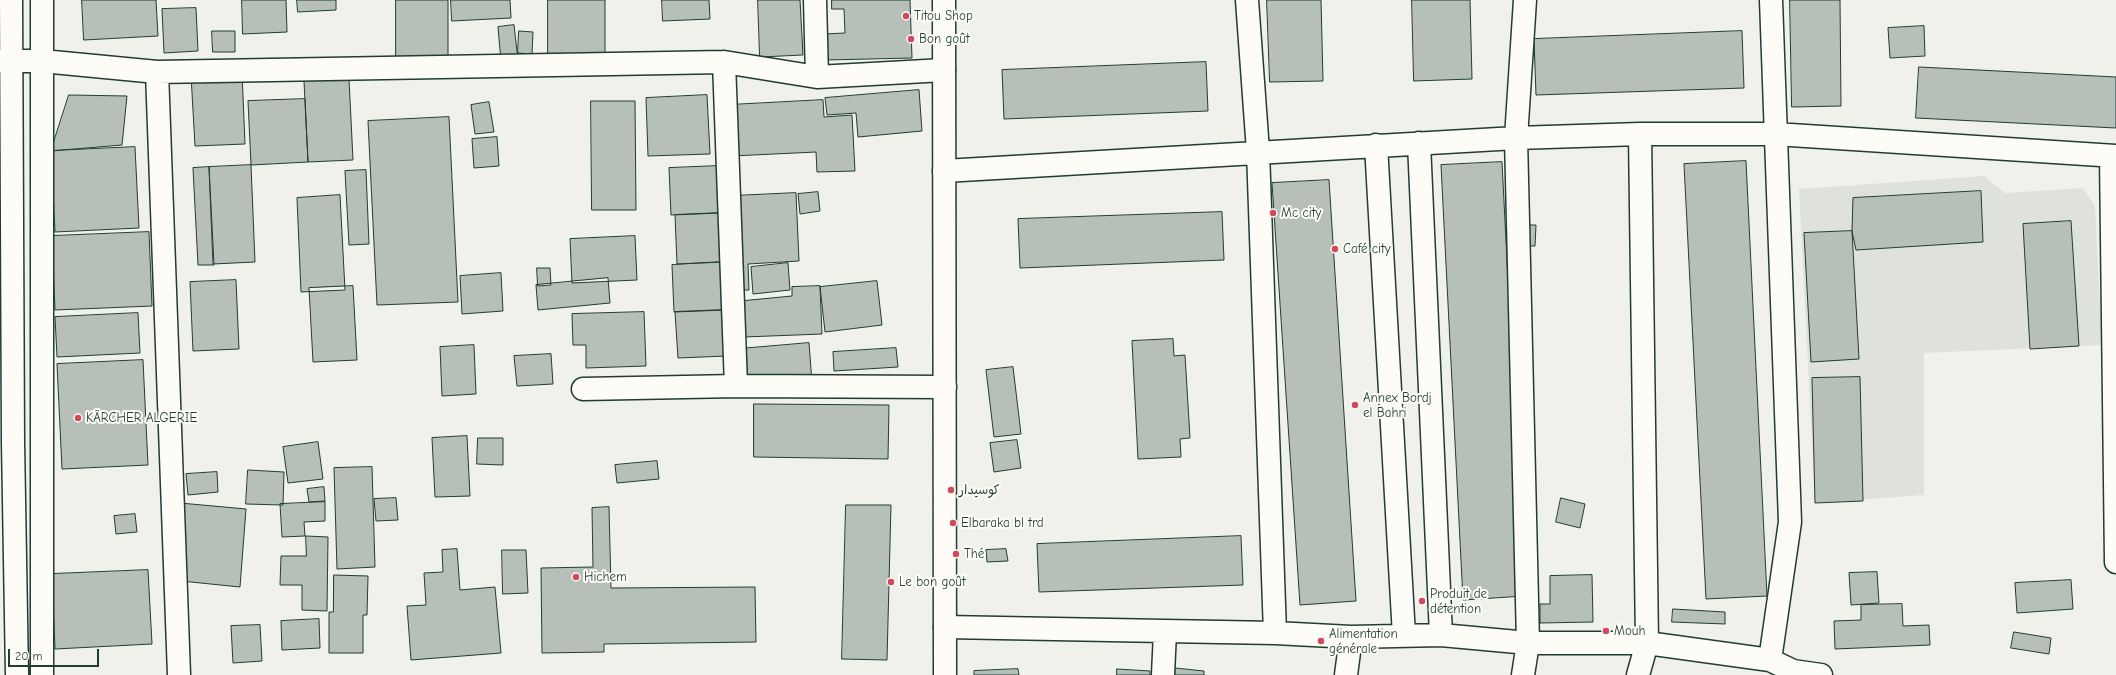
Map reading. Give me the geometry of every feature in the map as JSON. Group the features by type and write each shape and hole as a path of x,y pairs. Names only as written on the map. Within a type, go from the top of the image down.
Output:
{"street":[{"path":"11,0 6,61 7,442 17,675"},
{"path":"42,0 42,675"},
{"path":"815,0 817,77"},
{"path":"944,0 945,675"},
{"path":"1247,0 1258,151 1275,634"},
{"path":"1523,675 1528,644 1516,138 1525,0"},
{"path":"1770,660 1790,522 1771,0"},
{"path":"6,61 42,61 157,72 724,62 817,77 944,70"},
{"path":"724,62 736,386"},
{"path":"157,72 179,675"},
{"path":"944,171 1258,151 1516,138 1640,134 1776,134 2113,156 2116,562"},
{"path":"1638,675 1647,643 1640,134"},
{"path":"1419,143 1441,635"},
{"path":"1376,145 1404,636"},
{"path":"584,389 736,386 945,387"},
{"path":"945,627 1352,637 1441,635 1528,644 1647,643 1770,660 1792,673 1821,675"},
{"path":"1164,675 1165,632"},
{"path":"1346,675 1352,637"}],"shaded area":[{"path":"1984,176 2005,193 2083,188 2095,206 2102,345 1924,353 1924,495 1815,503 1799,189"}],"building":[{"path":"82,0 156,0 158,36 84,40"},
{"path":"242,0 286,0 287,32 243,34"},
{"path":"297,0 336,0 336,10 298,12"},
{"path":"396,0 448,0 448,60 396,60"},
{"path":"451,0 510,0 511,18 452,21"},
{"path":"548,0 605,0 605,54 548,55"},
{"path":"662,0 709,0 710,19 663,21"},
{"path":"758,0 800,0 803,55 760,57"},
{"path":"832,0 910,0 912,58 825,60 824,34 845,33 844,9 832,9"},
{"path":"1267,0 1321,0 1323,81 1270,82"},
{"path":"1412,0 1470,0 1472,79 1414,81"},
{"path":"1790,0 1840,0 1841,106 1792,107"},
{"path":"196,8 198,51 164,53 162,9"},
{"path":"514,25 518,60 501,61 498,27"},
{"path":"1924,26 1925,56 1890,58 1888,28"},
{"path":"212,31 235,31 235,52 213,52"},
{"path":"519,31 533,32 532,54 518,53"},
{"path":"1742,31 1744,88 1536,95 1534,39"},
{"path":"1206,62 1208,111 1004,119 1002,70"},
{"path":"1919,67 2116,77 2116,128 1916,118"},
{"path":"242,72 245,144 195,146 191,75"},
{"path":"349,79 353,160 308,162 304,81"},
{"path":"919,90 922,131 858,137 856,113 827,115 825,98"},
{"path":"69,95 127,96 122,145 51,151"},
{"path":"707,95 710,154 648,156 646,98"},
{"path":"305,99 308,162 251,165 248,101"},
{"path":"823,100 824,117 852,115 855,171 817,172 816,152 732,156 729,105"},
{"path":"591,101 635,101 636,210 592,210"},
{"path":"489,102 494,132 475,134 471,105"},
{"path":"449,117 458,302 377,305 368,121"},
{"path":"497,137 499,166 474,168 472,139"},
{"path":"135,147 139,228 55,232 51,151"},
{"path":"1746,161 1767,596 1706,599 1684,164"},
{"path":"1502,162 1524,596 1463,600 1441,165"},
{"path":"251,165 255,262 213,264 209,167"},
{"path":"718,166 721,213 671,215 669,168"},
{"path":"209,167 214,265 198,265 193,168"},
{"path":"366,170 369,244 349,245 345,171"},
{"path":"1329,180 1356,601 1300,605 1272,183"},
{"path":"1981,191 1983,242 1856,250 1852,231 1853,198"},
{"path":"818,192 820,211 800,214 798,194"},
{"path":"796,193 799,261 748,264 749,290 736,290 732,196"},
{"path":"340,195 345,290 301,292 297,198"},
{"path":"1222,212 1224,260 1020,268 1018,219"},
{"path":"721,213 723,262 677,264 675,215"},
{"path":"2071,221 2079,346 2030,349 2023,224"},
{"path":"1525,225 1536,225 1535,246 1524,246"},
{"path":"1852,231 1859,359 1811,362 1804,233"},
{"path":"149,232 152,306 55,310 52,236"},
{"path":"635,236 637,280 572,283 570,239"},
{"path":"723,262 725,310 674,312 672,265"},
{"path":"788,263 790,290 753,294 751,267"},
{"path":"537,268 550,268 551,285 538,286"},
{"path":"501,273 503,311 462,314 460,276"},
{"path":"0,275 2,323 0,323"},
{"path":"608,278 610,303 538,310 536,285"},
{"path":"236,280 239,349 193,351 190,282"},
{"path":"877,281 882,325 825,332 820,287"},
{"path":"353,286 357,360 313,362 309,288"},
{"path":"820,286 822,334 744,337 740,301 792,296 792,287"},
{"path":"725,310 727,356 678,358 675,312"},
{"path":"644,312 646,366 586,368 586,345 573,345 572,314"},
{"path":"138,313 140,353 57,357 55,317"},
{"path":"1173,339 1174,356 1185,355 1190,438 1180,439 1181,457 1138,459 1132,341"},
{"path":"809,343 812,383 741,381 739,349"},
{"path":"474,345 476,394 442,396 440,347"},
{"path":"896,348 898,367 834,371 833,352"},
{"path":"551,354 553,384 517,386 514,356"},
{"path":"143,360 148,465 62,469 57,364"},
{"path":"1013,367 1021,434 994,437 986,370"},
{"path":"1860,377 1863,501 1815,503 1812,378"},
{"path":"754,404 889,405 888,459 754,457"},
{"path":"467,436 470,496 435,497 432,438"},
{"path":"478,438 503,438 503,465 477,464"},
{"path":"1017,440 1021,468 994,472 990,443"},
{"path":"318,442 323,479 288,483 283,447"},
{"path":"657,461 659,479 617,483 615,465"},
{"path":"372,467 375,567 337,569 334,468"},
{"path":"248,470 284,472 283,505 246,504"},
{"path":"217,472 218,492 188,495 186,474"},
{"path":"324,487 325,501 309,502 307,489"},
{"path":"396,498 398,520 376,521 374,499"},
{"path":"1561,498 1585,504 1580,528 1556,522"},
{"path":"325,502 325,521 304,522 305,536 282,537 280,504"},
{"path":"180,503 246,509 240,587 181,581"},
{"path":"846,505 891,505 887,660 842,659"},
{"name":"Hichem","path":"609,507 611,588 755,587 756,642 604,644 604,652 542,653 541,568 593,567 592,508"},
{"path":"135,514 137,532 116,534 114,516"},
{"path":"306,536 328,537 327,611 302,610 302,585 280,585 281,556 306,556"},
{"path":"1241,536 1243,585 1039,592 1037,544"},
{"path":"457,549 460,590 495,587 501,653 411,660 407,606 426,605 424,573 443,572 442,550"},
{"path":"1006,549 1008,561 987,562 986,550"},
{"path":"502,550 526,550 528,593 503,594"},
{"path":"148,570 152,644 55,649 52,574"},
{"path":"1877,572 1879,603 1851,605 1849,573"},
{"path":"334,575 368,576 367,615 363,615 363,653 329,653 329,612 333,612"},
{"path":"1592,575 1593,622 1540,623 1540,604 1550,604 1550,576"},
{"path":"2071,580 2073,609 2017,613 2015,583"},
{"path":"1902,604 1903,626 1929,625 1930,645 1835,649 1834,621 1861,620 1861,605"},
{"path":"1673,609 1725,612 1725,624 1672,622"},
{"path":"319,619 320,648 282,650 281,621"},
{"path":"260,625 262,661 233,663 231,626"},
{"path":"2014,632 2051,638 2049,654 2011,648"},
{"path":"1175,668 1204,671 1204,675 1175,675"},
{"path":"1018,669 1019,675 974,675 974,671"},
{"path":"1117,669 1150,671 1150,675 1117,675"}],"place":[{"name":"Titou Shop","path":"906,16"},
{"name":"Bon goût","path":"911,39"},
{"name":"Mc city","path":"1273,213"},
{"name":"Café city","path":"1335,249"},
{"name":"Annex Bordj el Bahri","path":"1355,405"},
{"name":"KÄRCHER ALGERIE","path":"78,418"},
{"name":"كوسيدار","path":"951,490"},
{"name":"Elbaraka bl trd","path":"953,523"},
{"name":"Thé","path":"956,554"},
{"name":"Hichem","path":"576,577"},
{"name":"Le bon goût","path":"891,582"},
{"name":"Produit de détention","path":"1422,601"},
{"name":"Mouh","path":"1606,631"},
{"name":"Alimentation générale","path":"1321,641"}]}
